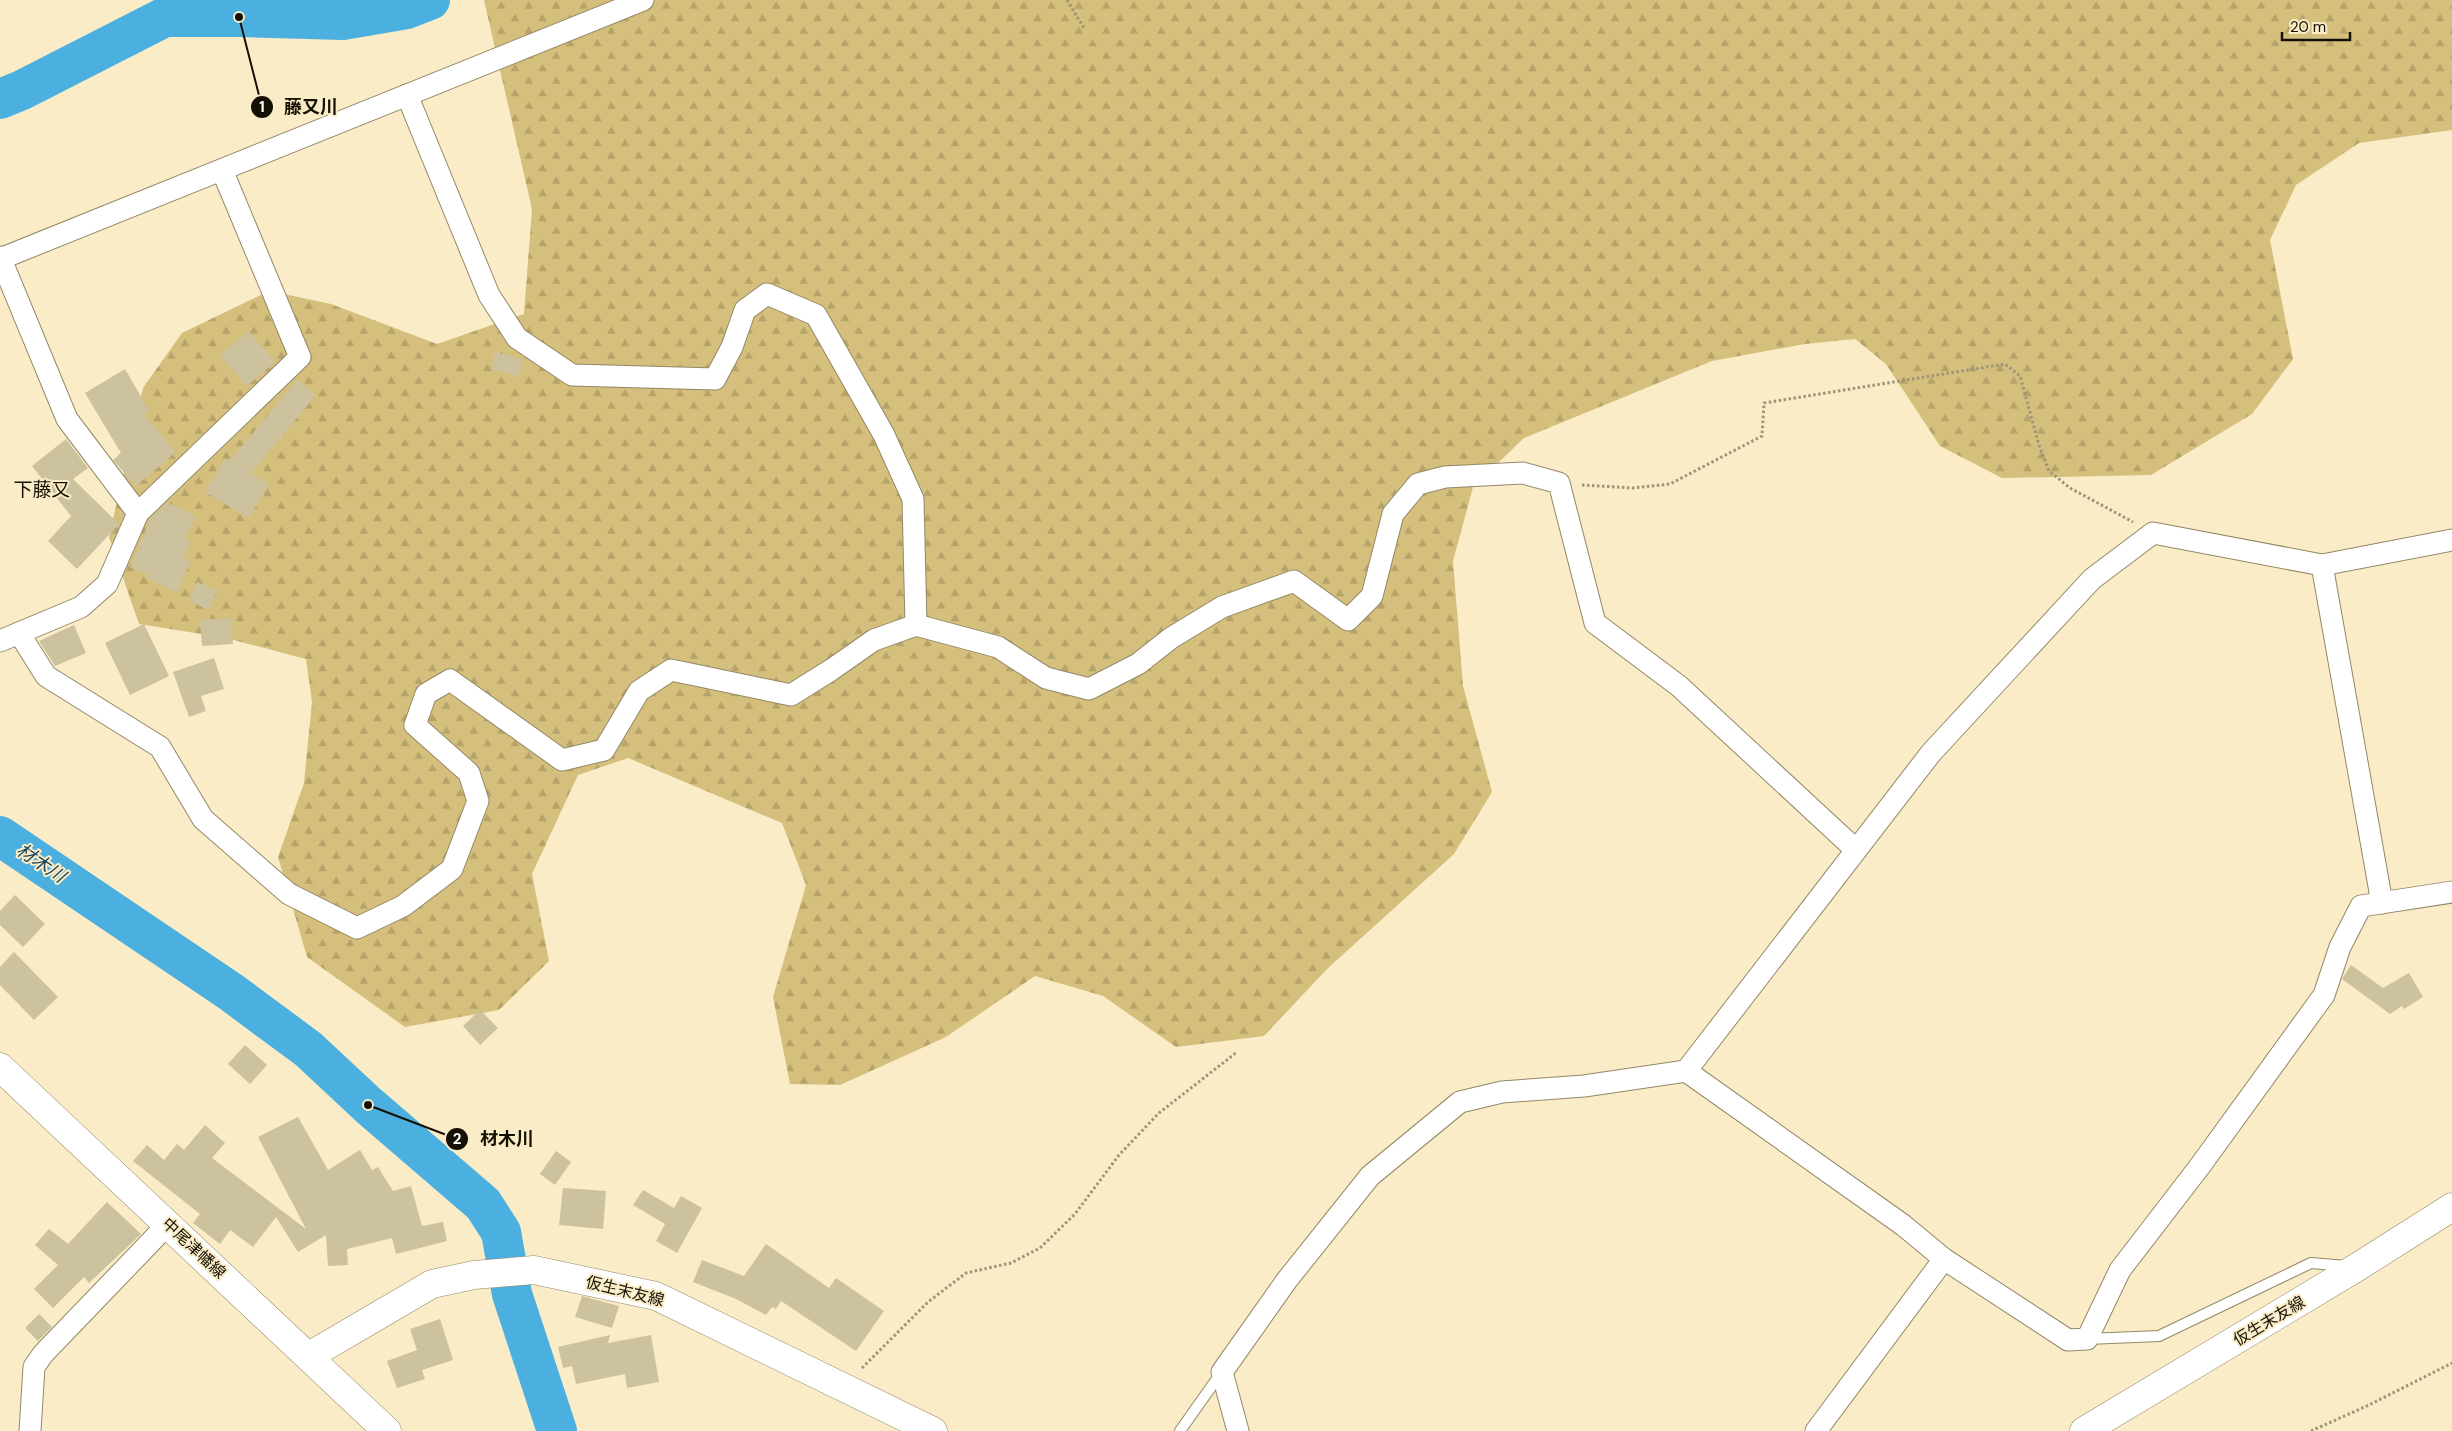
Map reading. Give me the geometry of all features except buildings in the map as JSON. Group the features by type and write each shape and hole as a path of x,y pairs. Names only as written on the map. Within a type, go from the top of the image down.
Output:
{"main road":[{"name":"中尾津幡線","path":"0,1067 309,1356 386,1431"},
{"name":"仮生末友線","path":"2084,1431 2359,1266 2452,1207"},
{"name":"仮生末友線","path":"309,1356 432,1284 474,1276 534,1270 656,1296 933,1431"}],"street":[{"path":"138,513 67,419 0,258 643,0"},
{"path":"407,95 489,295 517,338 572,375 714,380 732,347 745,310 767,294 816,315 884,435 913,499 916,625"},
{"path":"222,170 300,357 138,513 108,584 82,607 9,637 46,676 160,747 203,819 289,894 357,928 403,906 452,869 478,801 469,773 415,725 426,694 450,680 562,760 604,750 639,691 671,670 791,695 874,640 916,625 998,647 1046,678 1089,689 1138,664 1171,638 1222,607 1294,581 1348,620 1372,596 1393,514 1418,484 1445,477 1523,473 1559,484 1595,623 1678,686 1856,850"},
{"path":"1238,1431 1222,1372 1287,1280 1370,1176 1460,1102 1502,1092 1584,1086 1686,1070 1931,753 2085,586 2153,533 2322,565 2452,540"},
{"path":"2322,565 2382,903"},
{"path":"1686,1070 1903,1225 1944,1259 2068,1340 2087,1339 2120,1270 2200,1166 2324,995 2340,947 2362,906 2452,892"},
{"path":"30,1431 34,1368 43,1354 168,1224"},
{"path":"1816,1431 1944,1259"}],"lane":[{"path":"2087,1339 2159,1336 2311,1263 2359,1266"},
{"path":"1180,1431 1222,1372"}],"path":[{"path":"1067,0 1084,28"},
{"path":"1559,484 1632,488 1670,484 1762,436 1764,403 2005,364 2020,376 2039,445 2049,471 2070,488 2153,533"},
{"path":"847,1389 866,1362 928,1302 966,1273 1011,1263 1040,1248 1075,1214 1119,1155 1158,1113 1237,1052"},
{"path":"2311,1431 2369,1405 2452,1363"}],"green space":[{"path":"484,0 2452,0 2452,130 2359,143 2296,185 2270,240 2293,359 2252,414 2151,475 2002,478 1940,446 1886,364 1855,339 1805,344 1712,361 1524,438 1473,487 1453,561 1463,686 1492,792 1454,854 1327,969 1264,1036 1176,1047 1103,996 1035,976 946,1037 840,1085 790,1084 773,997 806,885 782,823 628,758 578,775 532,874 549,961 499,1010 405,1027 307,957 278,857 304,783 312,702 306,659 226,638 139,624 109,537 143,388 182,333 269,291 331,304 437,344 524,314 532,209"}],"waterway":[{"path":"0,99 22,90 165,17 343,20 407,9 430,0"},
{"name":"材木川","path":"0,836 231,992 308,1049 368,1105 483,1204 501,1232 512,1294 557,1431"}],"place":[{"name":"藤又川","path":"239,17"},
{"name":"材木川","path":"368,1105"}],"district":[{"name":"下藤又","path":"42,489"}]}
